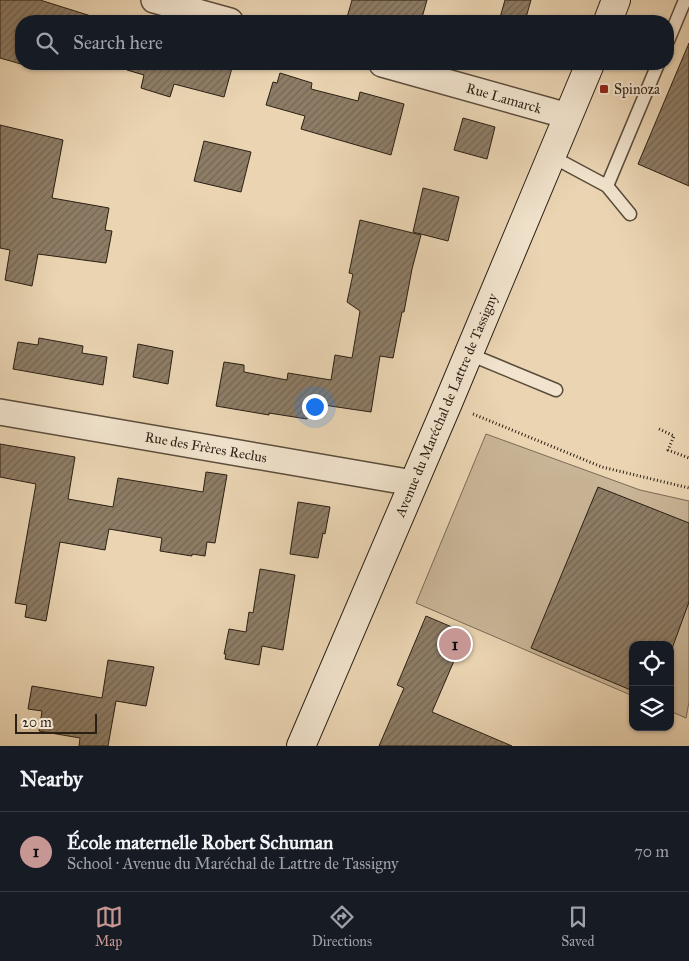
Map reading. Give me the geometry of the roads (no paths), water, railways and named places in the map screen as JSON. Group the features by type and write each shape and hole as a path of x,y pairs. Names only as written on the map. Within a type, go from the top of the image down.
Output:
{"street":[{"path":"154,0 208,15"},
{"path":"610,15 616,0"},
{"name":"Rue Lamarck","path":"403,70 568,116"},
{"name":"Avenue du Maréchal de Lattre de Tassigny","path":"301,746 448,403 587,70"},
{"name":"Rue des Frères Reclus","path":"0,412 413,483"}],"lane":[{"path":"674,27 685,0"},
{"path":"607,186 655,70"},
{"path":"551,156 607,186 630,214"},
{"path":"468,354 556,390"}],"place":[{"name":"Spinoza","path":"604,89"},
{"name":"École maternelle Robert Schuman","path":"455,644"}]}
